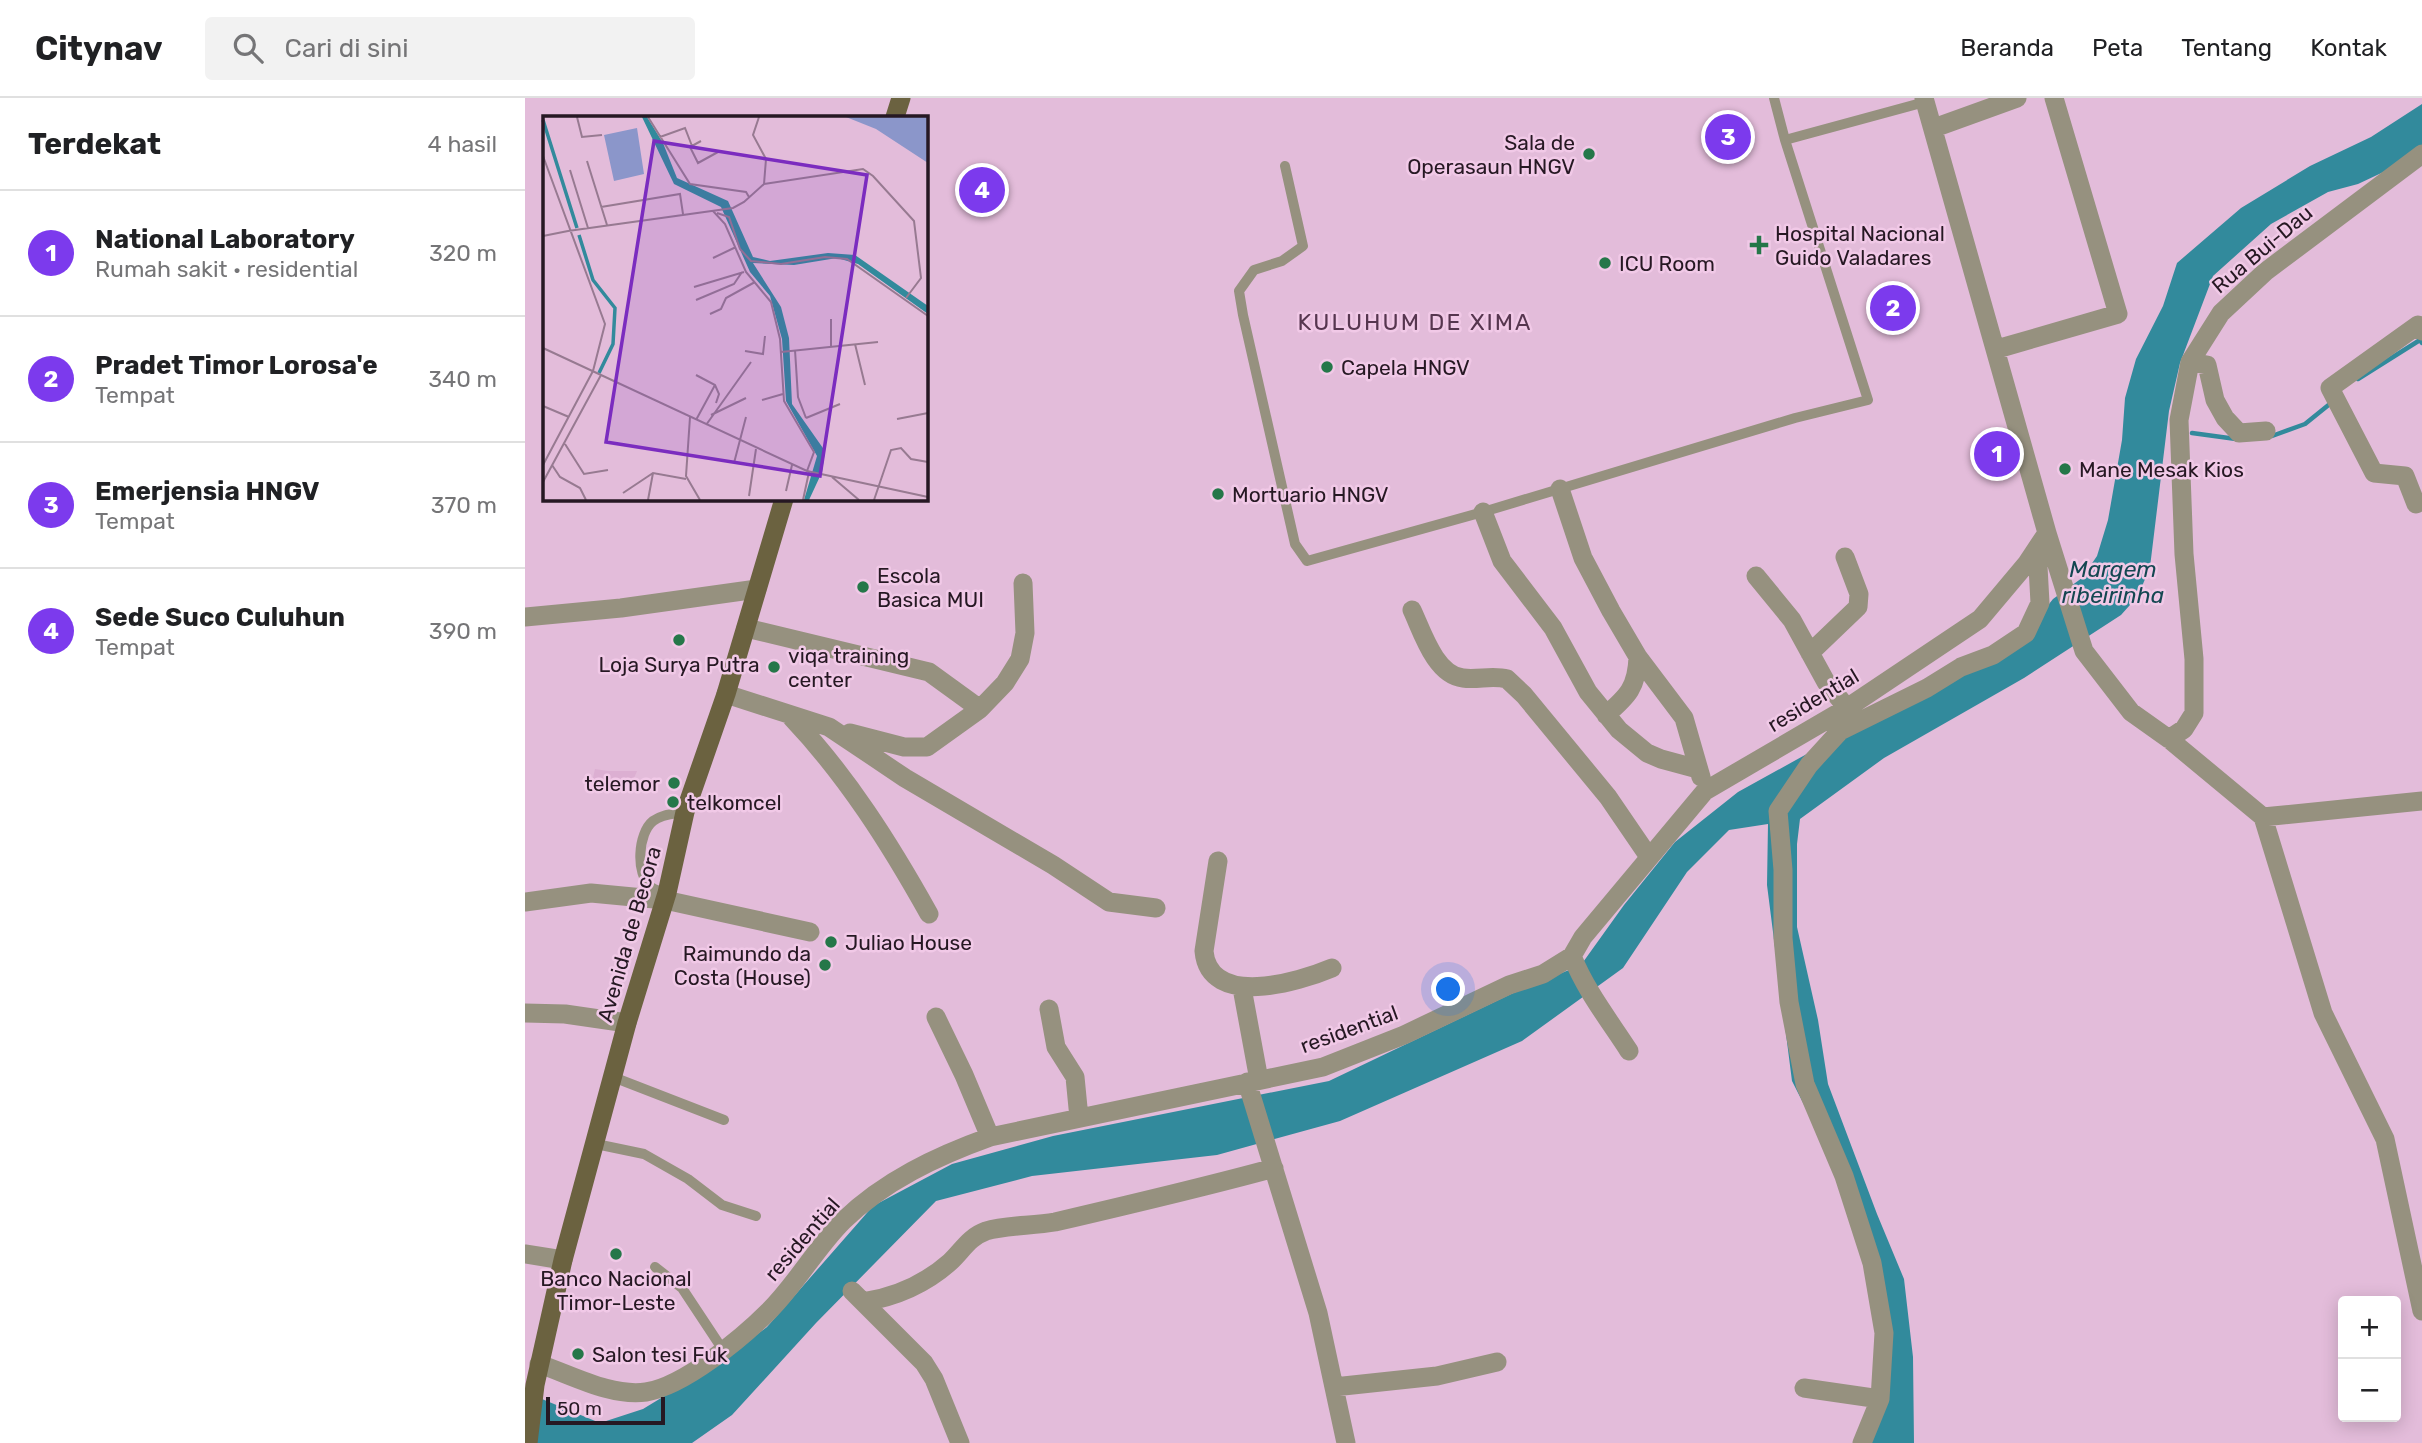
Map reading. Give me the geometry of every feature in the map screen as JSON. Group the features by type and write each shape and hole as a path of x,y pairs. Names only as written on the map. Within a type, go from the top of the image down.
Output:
{"main road":[{"path":"895,116 901,98"},
{"name":"Avenida de Becora","path":"528,1443 534,1376 563,1260 628,1023 666,897 685,812 726,694 784,500"}],"street":[{"path":"1934,128 2017,98"},
{"path":"1997,349 2118,314 2054,98"},
{"path":"1862,1443 1880,1399 1884,1333 1872,1263 1844,1177 1805,1084 1789,1002 1783,938 1783,870 1778,811 1809,765 1840,731 1927,688 1961,667 1993,655 2026,634 2040,603 2042,540 1997,349 1924,100"},
{"name":"Rua Bui-Dau","path":"2169,740 2184,729 2194,713 2194,659 2184,554 2179,420 2190,362 2221,313 2265,272 2422,154"},
{"path":"2416,504 2405,476 2374,473 2330,388 2418,326 2422,331"},
{"path":"2190,362 2207,365 2215,400 2225,418 2239,433 2266,431"},
{"path":"1560,489 1583,558 1611,611 1638,657 1683,718 1705,791"},
{"path":"1483,512 1502,561 1553,628 1577,674 1606,715 1633,744 1647,753 1661,760 1698,769"},
{"path":"2042,540 2056,561 2084,651 2131,712 2263,817 2323,1013 2385,1139 2422,1311"},
{"name":"residential","path":"534,1376 631,1393 647,1392 679,1380 723,1350 769,1311 843,1221 896,1179 950,1152 990,1136 1252,1085 1323,1067 1405,1034 1509,985 1543,974 1572,956 1583,937 1705,791 1847,708 1980,619 2042,540"},
{"path":"1810,653 1859,607 1859,594 1845,557"},
{"path":"1756,576 1791,620 1826,682 1847,708"},
{"path":"726,694 829,727 904,747 927,747 980,709 1005,682 1020,659 1025,633 1023,583"},
{"path":"525,617 621,608 757,589"},
{"path":"1412,610 1435,657 1450,673 1460,678 1501,677 1507,679 1524,695 1608,797 1649,857"},
{"path":"745,628 929,672 980,709"},
{"path":"1606,715 1633,687 1638,657"},
{"path":"789,715 817,744 853,790 929,914"},
{"path":"829,727 905,778 1053,865 1109,902 1156,908"},
{"path":"2263,817 2422,801"},
{"path":"1218,861 1205,959 1215,975 1242,988 1304,980 1332,968"},
{"path":"525,902 591,893 666,897 810,932"},
{"path":"1572,956 1585,988 1629,1051"},
{"path":"1242,988 1252,1085 1318,1313 1346,1443"},
{"path":"1049,1009 1056,1047 1075,1077 1079,1118"},
{"path":"525,1013 565,1014 628,1023"},
{"path":"936,1017 990,1136"},
{"path":"960,1443 934,1379 924,1363 857,1297 903,1293 953,1260 967,1242 985,1232 1068,1219 1173,1195 1272,1160"},
{"path":"525,1254 563,1260"},
{"path":"1334,1387 1437,1376 1497,1362"},
{"path":"1804,1388 1880,1399"}],"lane":[{"path":"1285,166 1303,246 1282,261 1254,270 1240,291 1243,315 1295,544 1307,561 1483,512 1795,418 1868,400 1774,98"},
{"path":"1785,140 1924,100"},
{"path":"666,897 650,887 642,871 640,846 651,822 664,815 685,812"},
{"path":"613,1077 724,1120"},
{"path":"596,1144 644,1154 688,1179 722,1205 755,1216"},
{"path":"655,1266 682,1288 723,1350"}],"shaded area":[{"path":"595,769 637,771 629,790 591,787"}],"water":[{"name":"Margem ribeirinha","path":"2422,104 2422,149 2392,168 2358,184 2328,192 2271,224 2213,276 2180,363 2169,411 2150,567 2138,596 2121,615 2024,678 1884,758 1800,819 1797,844 1797,927 1818,1020 1828,1084 1904,1279 1913,1357 1914,1443 1867,1443 1878,1340 1875,1302 1837,1170 1792,1081 1767,885 1768,824 1729,830 1687,872 1623,968 1522,1041 1340,1121 1217,1155 1032,1176 936,1201 816,1323 732,1415 692,1443 525,1443 525,1392 600,1423 643,1409 712,1367 767,1327 873,1206 952,1164 1053,1136 1329,1081 1511,994 1581,965 1624,905 1675,842 1738,792 2026,633 2053,599 2082,578 2097,556 2108,520 2122,440 2125,398 2136,359 2163,306 2177,263 2241,208 2310,166 2371,137"}],"waterway":[{"path":"2358,379 2420,340 2422,343"},
{"path":"2272,436 2305,424 2331,403"},
{"path":"2192,433 2236,439"}],"place":[{"name":"Emerjensia HNGV","path":"1728,137"},
{"name":"Sala de Operasaun HNGV","path":"1589,154"},
{"name":"Sede Suco Culuhun","path":"982,190"},
{"name":"Hospital Nacional Guido Valadares","path":"1759,245"},
{"name":"ICU Room","path":"1605,263"},
{"name":"Pradet Timor Lorosa'e","path":"1893,308"},
{"name":"Capela HNGV","path":"1327,367"},
{"name":"National Laboratory","path":"1997,454"},
{"name":"Mane Mesak Kios","path":"2065,469"},
{"name":"Mortuario HNGV","path":"1218,494"},
{"name":"Escola Basica MUI","path":"863,587"},
{"name":"Loja Surya Putra","path":"679,640"},
{"name":"viqa training center","path":"774,667"},
{"name":"telemor","path":"674,783"},
{"name":"telkomcel","path":"673,802"},
{"name":"Juliao House","path":"831,942"},
{"name":"Raimundo da Costa (House)","path":"825,965"},
{"name":"Banco Nacional Timor-Leste","path":"616,1254"},
{"name":"Salon tesi Fuk","path":"578,1354"}],"district":[{"name":"KULUHUM DE XIMA","path":"1415,322"}]}
